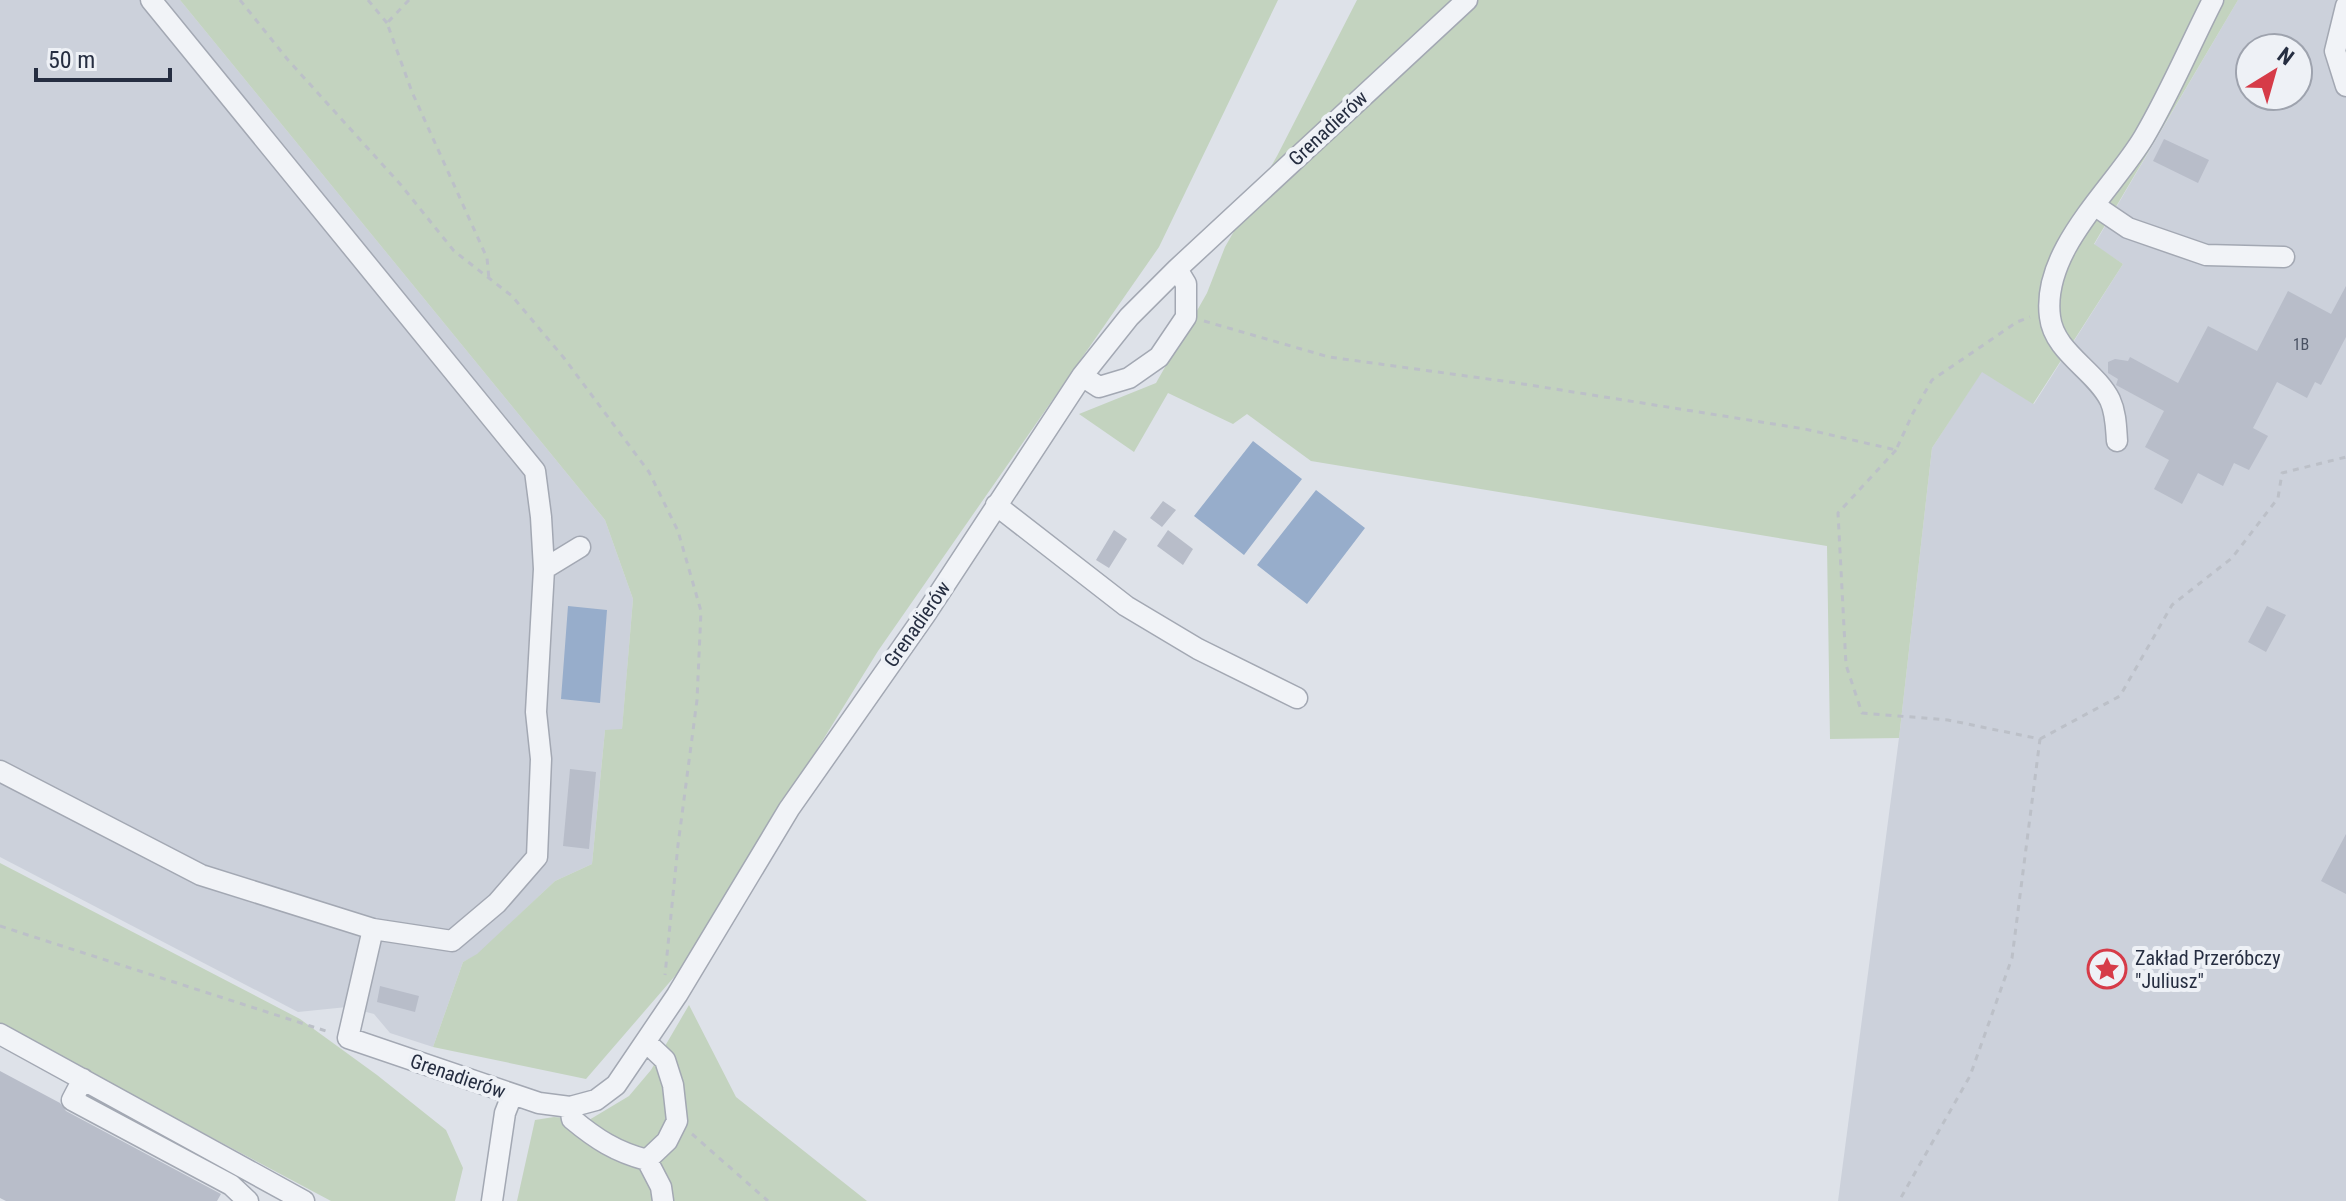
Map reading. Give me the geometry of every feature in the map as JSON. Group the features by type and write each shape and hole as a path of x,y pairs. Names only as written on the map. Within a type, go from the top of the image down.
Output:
{"street":[{"path":"0,771 201,875 373,929 452,941 497,903 537,857 541,759 536,712 544,569 535,471 151,0"},
{"name":"Grenadierów","path":"348,1038 539,1103 570,1107 596,1100 616,1085 677,995 789,809 925,615 1082,376 1129,317 1177,269 1467,0"},
{"path":"2117,441 2111,402 2054,332 2049,316 2058,266 2069,240 2143,139 2213,0"},
{"path":"2346,6 2335,51 2346,86"},
{"path":"2094,205 2128,228 2206,255 2284,257"},
{"path":"1082,376 1099,387 1129,378 1159,357 1186,317 1186,284 1177,269"},
{"path":"996,505 1126,606 1198,649 1297,698"},
{"path":"544,569 580,547"},
{"path":"348,1038 373,929"},
{"path":"0,1034 304,1201"},
{"path":"646,1042 665,1060 673,1085 677,1121 667,1141 647,1160"},
{"path":"83,1079 72,1100 231,1185 248,1201"},
{"path":"492,1201 505,1113 512,1095"},
{"path":"570,1107 572,1119 599,1142 623,1154 647,1160 661,1187 663,1201"}],"path":[{"path":"240,0 288,60 401,185 454,251 512,296 564,358 649,472 678,531 701,611 697,700 665,978 677,995"},
{"path":"368,0 387,23 412,92 487,258 489,279"},
{"path":"387,23 409,0"},
{"path":"2049,316 2033,316 2017,322 1932,380 1896,450 1838,513 1846,665 1862,713 1948,720 2040,739 2120,696 2172,605 2232,558 2278,498 2282,473 2346,457"},
{"path":"1186,317 1329,357 1517,383 1805,429 1896,450"},
{"path":"1899,1201 1970,1076 2012,958 2040,739"},
{"path":"0,926 348,1038"},
{"path":"677,1121 768,1201"}],"shaded area":[{"path":"0,0 180,0 605,520 633,599 622,730 605,730 592,864 555,881 477,955 463,962 433,1047 390,1033 374,1014 347,1007 298,1012 0,857"},
{"name":"Zakład Przeróbczy \"Juliusz\"","path":"2238,0 2346,0 2346,1201 1838,1201 1899,738 1932,448 1982,371 2034,404 2123,264 2094,245"}],"green space":[{"path":"180,0 1278,0 1159,247 878,651 681,969 586,1079 433,1047 463,962 477,954 555,881 592,864 605,730 622,729 633,599 605,520"},
{"path":"1357,0 2238,0 2094,244 2123,264 2033,404 1982,372 1932,448 1899,738 1830,739 1827,546 1311,461 1247,414 1233,424 1168,393 1134,452 1079,414 1156,383 1207,293 1225,247 1277,156"},
{"path":"0,863 300,1019 377,1075 446,1130 463,1168 455,1201 331,1201 0,1025"},
{"path":"689,1005 736,1097 867,1201 517,1201 535,1120 554,1117 589,1120 629,1096 651,1070"}],"water":[{"path":"1253,441 1302,479 1244,555 1194,516"},
{"path":"1316,490 1365,528 1307,604 1257,565"},
{"path":"568,606 607,610 600,703 561,699"}],"building":[{"path":"2164,139 2209,160 2198,183 2153,161"},
{"path":"2346,286 2346,337 2321,385 2315,382 2307,398 2277,382 2253,428 2268,436 2249,470 2234,463 2223,486 2198,473 2182,504 2154,489 2169,460 2145,447 2164,411 2116,385 2118,379 2108,373 2108,362 2115,359 2128,361 2130,357 2178,383 2208,326 2257,351 2288,291 2331,314"},
{"path":"1163,501 1176,510 1162,527 1150,518"},
{"path":"1114,530 1127,539 1109,568 1096,560"},
{"path":"1168,530 1193,549 1183,565 1157,546"},
{"path":"2267,606 2286,615 2266,652 2248,642"},
{"path":"570,769 596,772 589,849 563,846"},
{"path":"2346,834 2346,894 2321,881"},
{"path":"380,986 419,996 415,1012 377,1002"},
{"path":"0,1071 60,1103 66,1111 221,1194 217,1201 6,1201 0,1198"}],"place":[{"name":"Zakład Przeróbczy \"Juliusz\"","path":"2107,969"}]}
